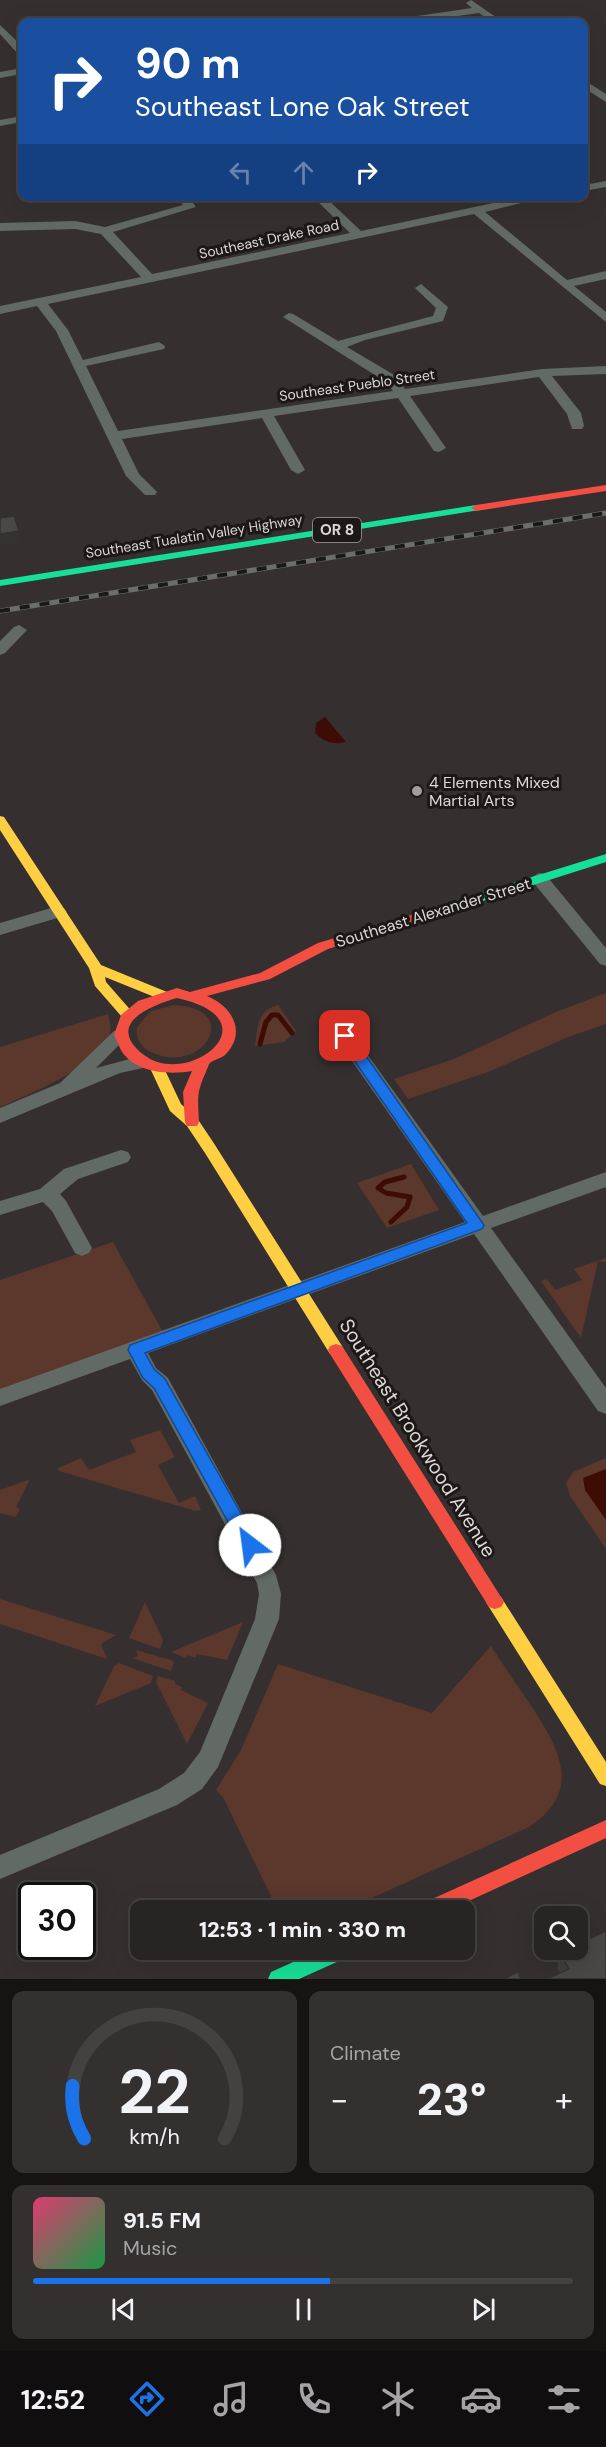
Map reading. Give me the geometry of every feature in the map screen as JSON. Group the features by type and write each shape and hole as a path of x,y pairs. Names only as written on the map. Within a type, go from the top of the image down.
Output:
{"street":[{"path":"467,0 492,18"},
{"path":"425,18 481,10"},
{"path":"2,32 18,48"},
{"path":"0,75 18,72"},
{"path":"588,86 606,99"},
{"path":"0,123 18,120"},
{"path":"588,187 606,184"},
{"path":"0,227 75,225 105,231 190,207 186,201"},
{"path":"322,201 359,236"},
{"name":"Southeast Drake Road","path":"0,310 522,201"},
{"path":"477,211 606,318"},
{"path":"105,231 150,279"},
{"path":"565,284 606,275"},
{"path":"338,346 361,337 439,318 441,307 421,288"},
{"path":"40,302 62,330 133,476 150,492"},
{"path":"289,317 380,370 403,394 439,448"},
{"path":"80,364 159,346"},
{"name":"Southeast Pueblo Street","path":"113,436 542,373 606,370"},
{"path":"542,373 574,414 577,426"},
{"path":"266,414 298,470"},
{"name":"Southeast Tualatin Valley Highway","path":"0,583 606,488"},
{"path":"0,650 19,630"},
{"path":"0,820 96,968 100,983 127,1014"},
{"name":"Southeast Alexander Street","path":"194,995 265,976 323,946 606,858"},
{"path":"539,878 606,960"},
{"path":"0,929 58,912"},
{"path":"96,968 162,995"},
{"name":"Southeast Alexander Street","path":"230,1019 241,1001 258,987 265,976"},
{"path":"162,995 194,995 216,1004 230,1019 232,1028 229,1043 217,1057 202,1065 171,1070 149,1065 132,1056 122,1043 120,1035 127,1014 146,1000 162,995"},
{"path":"66,1087 120,1035"},
{"path":"345,1036 606,1405"},
{"path":"0,1116 116,1067 149,1065"},
{"name":"Southeast Brookwood Avenue","path":"149,1065 175,1107 192,1122 300,1290 606,1778"},
{"name":"Southeast Brookwood Avenue","path":"192,1122 190,1092 202,1065"},
{"path":"0,1208 48,1194 71,1174 121,1157"},
{"path":"0,1398 606,1179"},
{"path":"48,1194 59,1206 82,1248"},
{"path":"0,1867 168,1797 193,1781 209,1759 267,1619 270,1594 268,1582 250,1545 160,1384 149,1374 136,1350"},
{"path":"450,1900 606,1829"},
{"path":"278,1979 319,1960"}],"shaded area":[{"path":"325,717 346,742 329,742 315,733 316,723"},
{"path":"606,993 606,1024 571,1036 488,1072 408,1099 394,1079 454,1059 556,1012"},
{"path":"174,1005 195,1009 207,1017 211,1028 208,1039 200,1049 186,1056 170,1057 144,1048 138,1038 137,1027 151,1011"},
{"path":"278,1005 296,1031 284,1042 255,1046 262,1015"},
{"path":"108,1014 110,1035 98,1052 58,1080 0,1107 0,1047"},
{"path":"411,1164 439,1210 387,1228 357,1183"},
{"path":"113,1242 164,1334 0,1393 0,1280"},
{"path":"606,1258 606,1262 598,1261 581,1338 541,1281 547,1279 555,1290 582,1280 574,1269"},
{"path":"160,1430 175,1457 158,1465 179,1503 195,1496 201,1510 196,1511 59,1471 58,1468 81,1458 89,1470 136,1452 130,1440"},
{"path":"606,1458 606,1549 570,1496 566,1483 573,1472"},
{"path":"606,1469 606,1520 585,1490 583,1478"},
{"path":"30,1479 16,1507 20,1509 16,1517 0,1513 0,1490"},
{"path":"0,1599 116,1635 101,1644 107,1659 0,1624"},
{"path":"145,1602 163,1640 160,1649 129,1638"},
{"path":"243,1622 227,1660 197,1654 195,1658 188,1655 186,1658 171,1652"},
{"path":"491,1646 550,1736 557,1752 561,1768 561,1783 557,1798 546,1813 529,1827 367,1900 273,1900 223,1797 216,1790 241,1750 278,1664 432,1713"},
{"path":"136,1650 174,1661 171,1671 132,1658 138,1656"},
{"path":"119,1663 153,1676 151,1683 95,1706 114,1666"},
{"path":"158,1676 175,1681 175,1684 182,1687 181,1690 208,1703 187,1744 156,1682"}],"building":[{"path":"14,516 19,531 0,534 0,518"},
{"path":"606,1931 606,1979 547,1979 569,1969 564,1960 588,1960 588,1939"},
{"path":"518,1972 521,1979 503,1979"}],"waterway":[{"path":"260,1044 266,1022 272,1015 278,1015 292,1033"},
{"path":"391,1222 407,1207 410,1197 386,1193 378,1188 385,1182 404,1177"}],"railway":[{"path":"0,611 606,513"}],"traffic: fast":[{"path":"0,583 476,508"},
{"path":"421,916 606,858"},
{"path":"278,1979 319,1960"}],"traffic: slow":[{"path":"0,820 96,968 100,983 127,1014"},
{"path":"96,968 162,995"},
{"path":"157,1068 175,1107 192,1122 210,1149 336,1350"},
{"path":"495,1602 606,1778"}],"traffic: jam":[{"path":"476,508 606,488"},
{"path":"194,995 265,976 323,946 421,916"},
{"path":"177,993 204,1000 219,1008 225,1014 228,1022 229,1035 227,1042 216,1055 190,1067 165,1069 144,1062 128,1050 121,1035 125,1019 143,1004 177,993"},
{"path":"192,1122 190,1092 202,1064"},
{"path":"336,1350 495,1602"},
{"path":"450,1900 606,1829"}],"place":[{"name":"4 Elements Mixed Martial Arts","path":"417,791"}],"route":[{"path":"250,1545 160,1384 149,1374 136,1350 477,1225 345,1036"}]}
